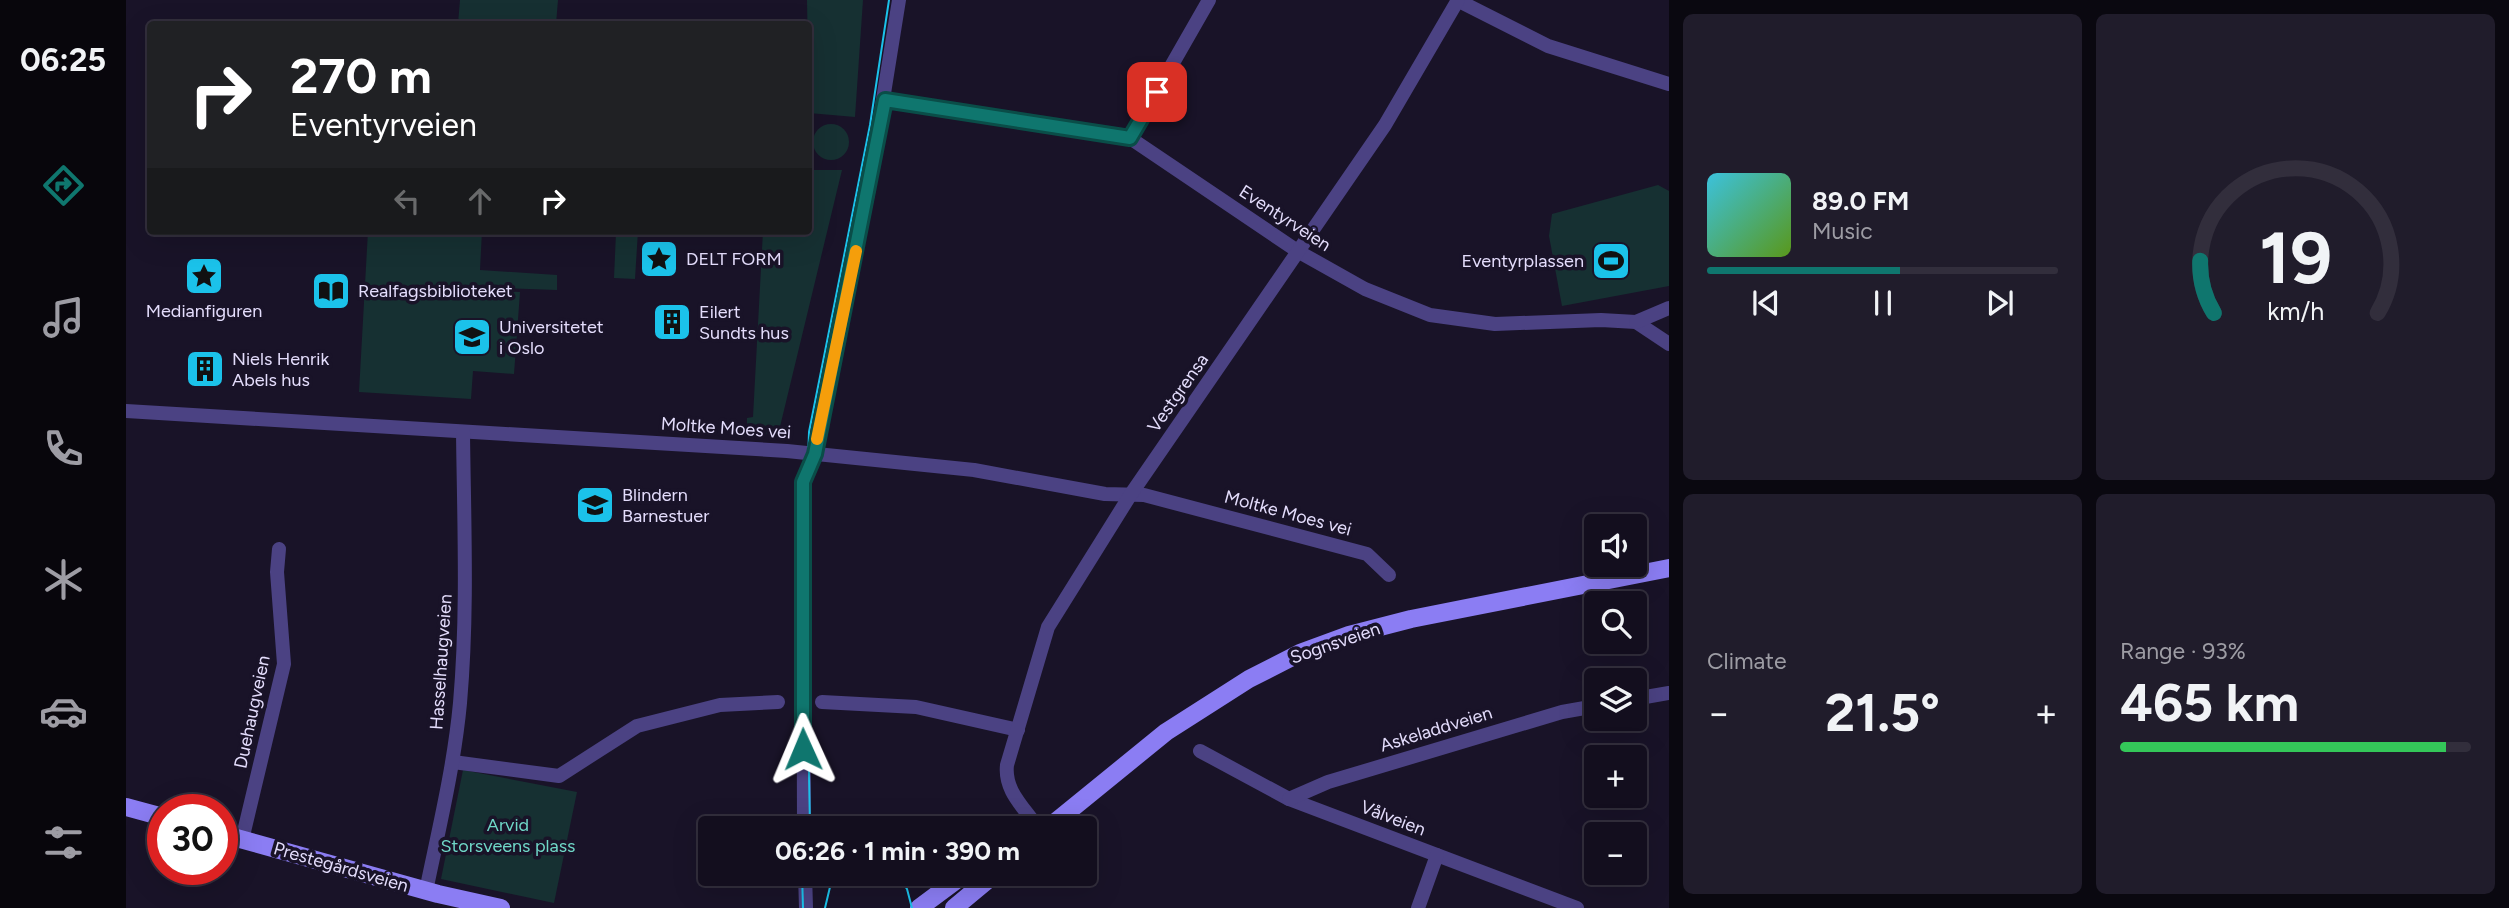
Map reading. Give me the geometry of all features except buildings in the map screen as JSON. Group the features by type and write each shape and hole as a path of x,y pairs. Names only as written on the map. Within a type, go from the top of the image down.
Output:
{"main road":[{"name":"Sognsveien","path":"1058,816 1166,732 1248,679 1300,653 1349,635 1411,619 1669,568"},
{"path":"126,807 147,813"},
{"name":"Prestegårdsveien","path":"238,839 433,898 500,908"},
{"path":"919,908 949,886"},
{"path":"954,908 980,886"}],"street":[{"path":"804,816 803,482 815,454 885,100 899,0"},
{"path":"1130,138 1209,0"},
{"path":"1457,0 1548,46 1669,85"},
{"name":"Vestgrensa","path":"1034,816 1011,792 1006,779 1048,627 1131,494 1385,125 1457,0"},
{"name":"Eventyrveien","path":"885,100 1130,138 1299,252 1364,289 1430,315 1495,324 1601,320 1636,322"},
{"path":"1636,322 1669,308"},
{"path":"1636,322 1669,344"},
{"name":"Moltke Moes vei","path":"126,411 815,454 974,470 1105,494 1131,494 1367,554 1389,575"},
{"name":"Hasselhaugveien","path":"433,898 453,761 465,600 463,432"},
{"name":"Duehaugveien","path":"242,840 284,664 277,572 279,549"},
{"path":"1647,697 1669,693"},
{"path":"453,761 559,776 637,726 720,705 778,702"},
{"path":"822,702 916,708 1018,730"},
{"name":"Askeladdveien","path":"1289,799 1328,782 1562,712 1584,708"},
{"name":"Vålveien","path":"1200,751 1289,799 1577,908"},
{"path":"1418,908 1437,855"},
{"path":"805,886 806,908"}],"green space":[{"path":"460,0 558,0 556,21 458,21"},
{"path":"807,0 863,0 855,117 812,113 812,21 807,21"},
{"path":"831,124 843,130 849,142 843,154 831,160 819,154 813,142 819,130"},
{"path":"812,170 842,170 778,435 747,433 747,418 753,417 763,235 812,235"},
{"name":"Eventyrplassen","path":"1658,185 1669,191 1669,286 1562,306 1549,236 1552,214"},
{"path":"368,235 482,235 480,270 557,275 557,290 478,287 479,290 520,292 514,374 473,371 471,399 359,392"},
{"path":"616,235 638,235 635,279 614,278"},
{"name":"Arvid Storsveens plass","path":"463,770 577,792 554,903 441,879"}],"tram line":[{"path":"810,816 805,552 809,432 870,125 889,0"},
{"path":"802,886 803,908"},
{"path":"825,908 831,886"},
{"path":"905,886 912,908"}],"slow traffic":[{"path":"817,439 856,251"}],"place":[{"name":"DELT FORM","path":"659,259"},
{"name":"Eventyrplassen","path":"1611,261"},
{"name":"Medianfiguren","path":"204,276"},
{"name":"Realfagsbiblioteket","path":"331,291"},
{"name":"Eilert Sundts hus","path":"672,322"},
{"name":"Universitetet i Oslo","path":"472,337"},
{"name":"Niels Henrik Abels hus","path":"205,369"},
{"name":"Blindern Barnestuer","path":"595,505"}],"route":[{"path":"803,749 803,482 815,454 885,100 1130,138 1157,92"}]}
